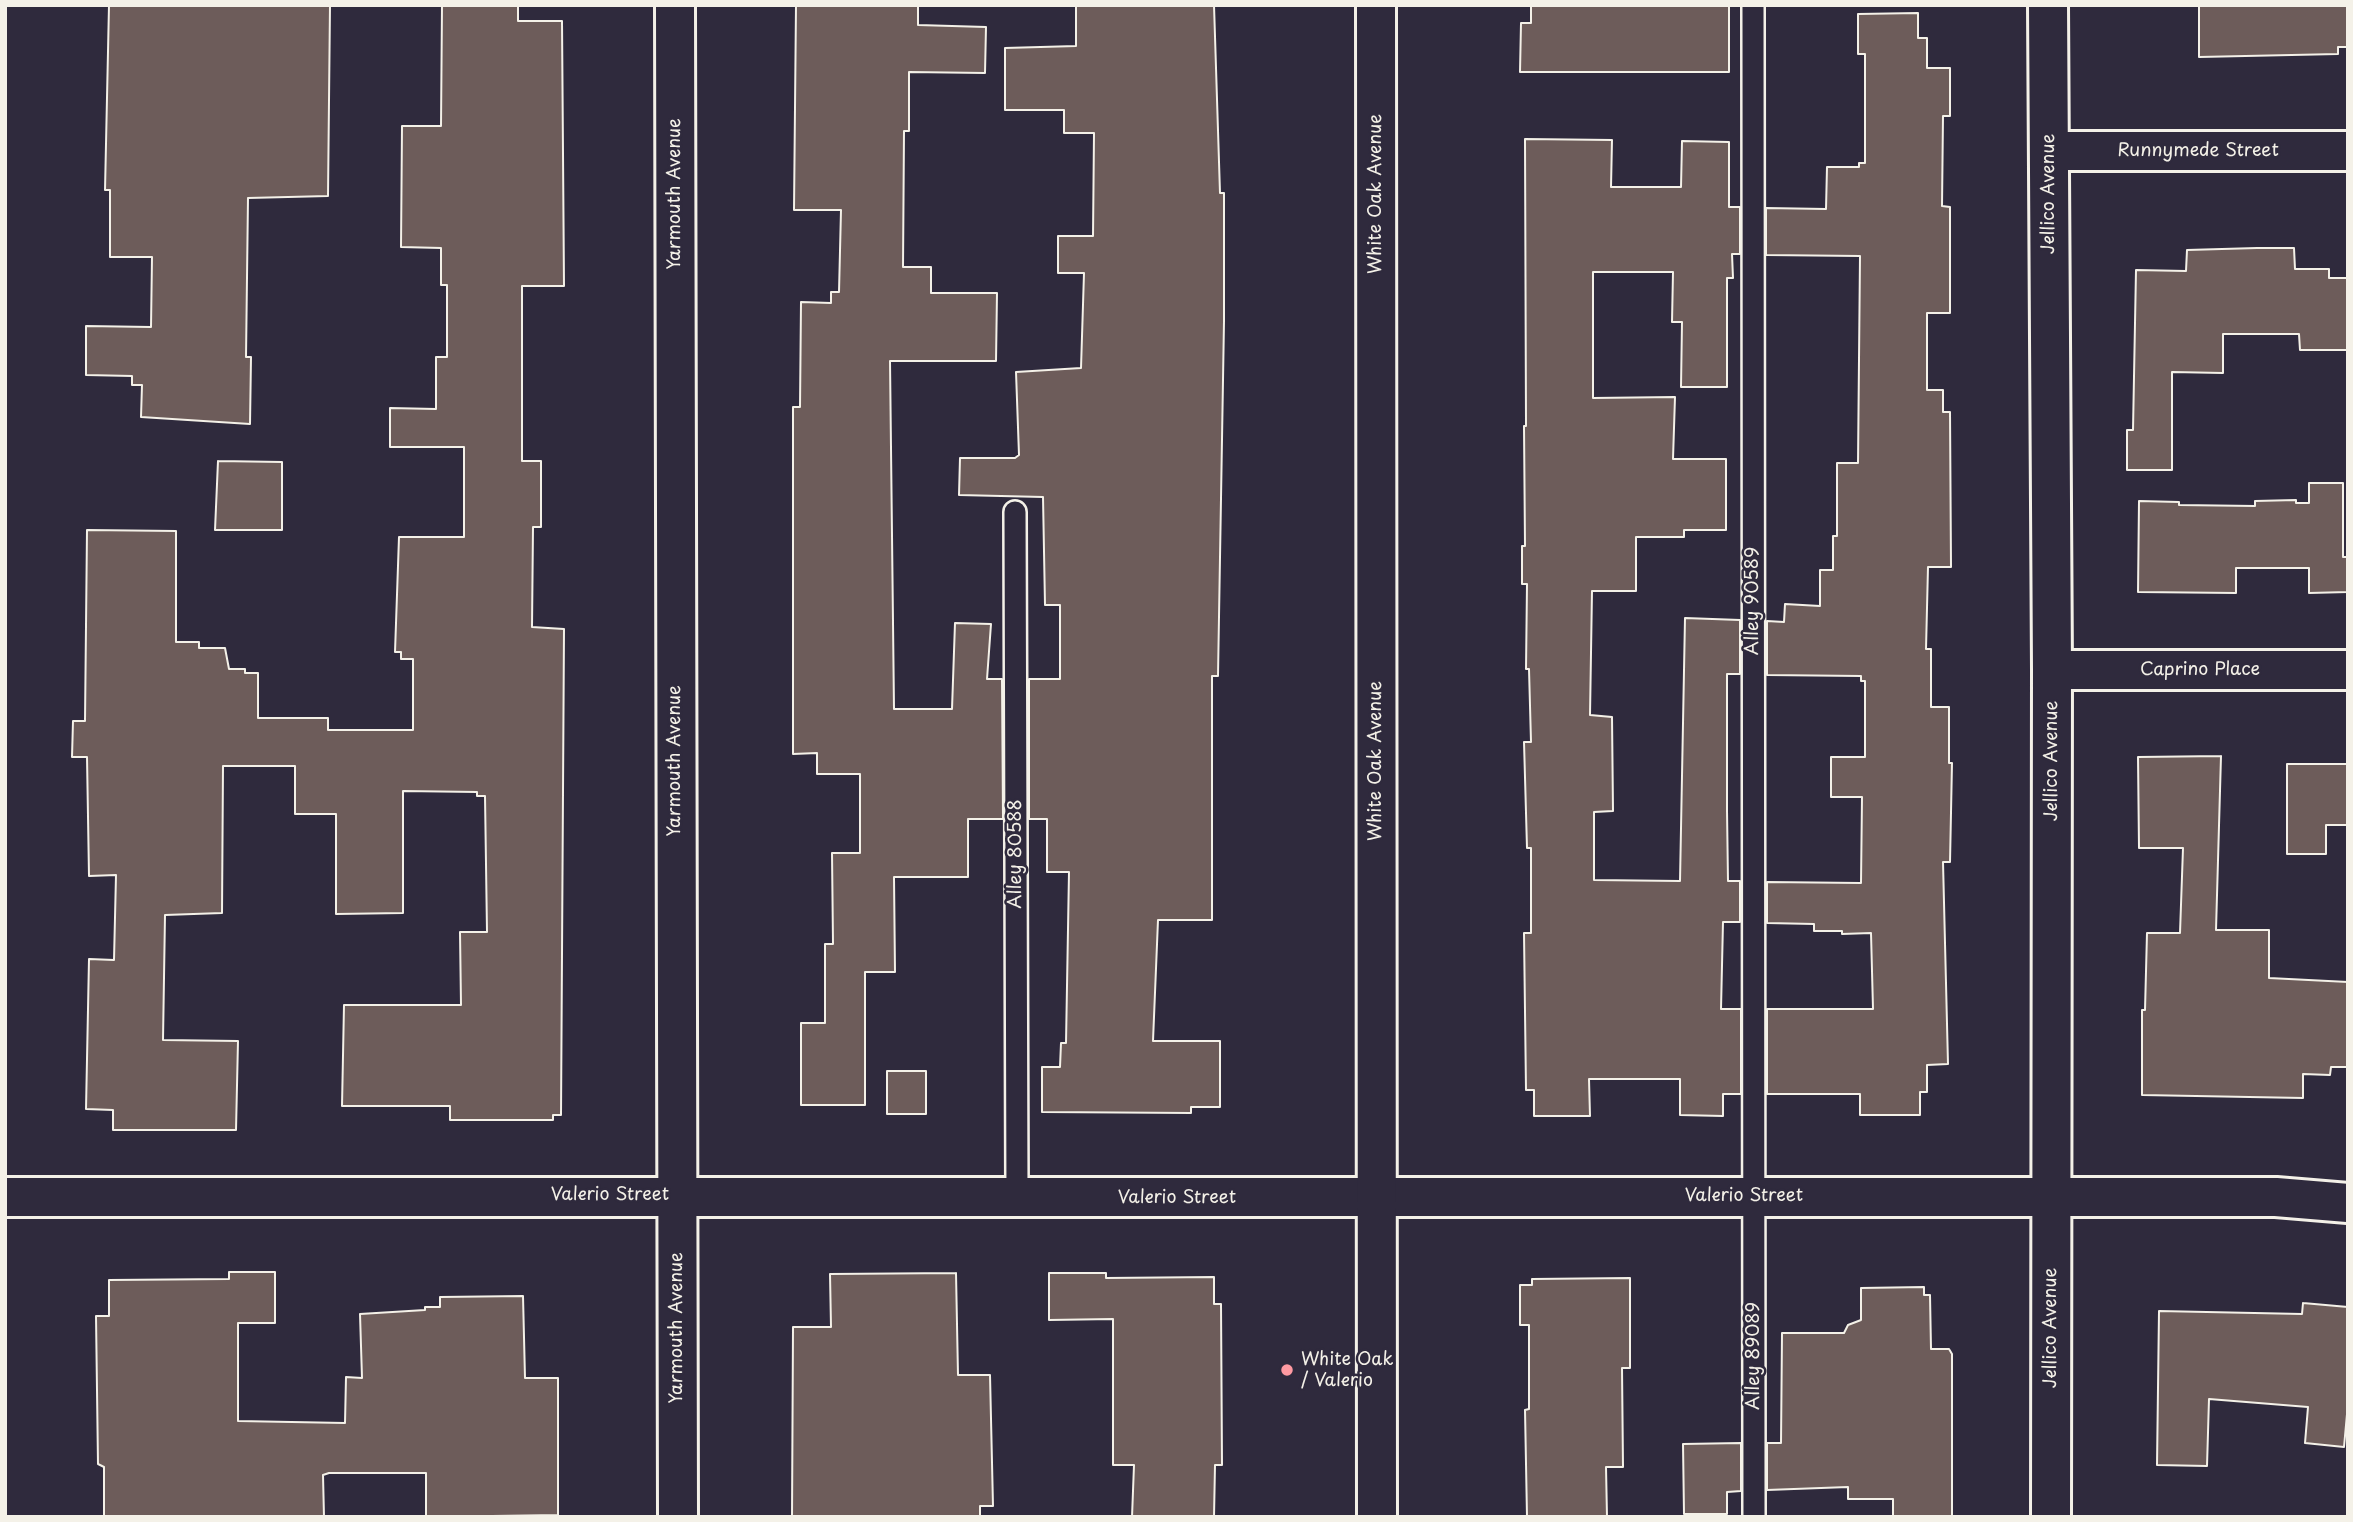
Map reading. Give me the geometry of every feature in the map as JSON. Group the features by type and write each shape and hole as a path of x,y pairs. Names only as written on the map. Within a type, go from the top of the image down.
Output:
{"street":[{"name":"Yarmouth Avenue","path":"675,5 678,1517"},
{"name":"White Oak Avenue","path":"1376,5 1377,1517"},
{"name":"Jellico Avenue","path":"2048,5 2052,670 2051,1517"},
{"name":"Runnymede Street","path":"2049,151 2348,151"},
{"name":"Caprino Place","path":"2052,670 2348,670"},
{"name":"Valerio Street","path":"5,1197 2276,1196 2348,1203"}],"lane":[{"name":"Alley 90589","path":"1753,5 1754,1196"},
{"name":"Alley 80588","path":"1015,512 1017,1196"},
{"name":"Alley 89089","path":"1754,1196 1754,1517"}],"building":[{"path":"109,5 330,5 328,196 248,198 246,357 251,357 250,424 141,417 142,385 132,385 132,376 86,375 86,326 151,327 152,257 110,257 110,190 105,190"},
{"path":"442,5 518,5 518,21 562,21 564,286 522,286 522,461 541,461 541,527 533,527 532,627 564,629 561,1115 553,1115 553,1120 450,1120 450,1106 342,1106 344,1005 461,1005 460,932 487,932 485,796 477,796 477,792 403,791 403,913 336,914 336,814 295,814 295,766 223,766 222,913 165,915 163,1040 238,1041 236,1130 113,1130 113,1110 86,1109 89,959 114,960 116,875 89,876 87,757 72,757 73,721 85,721 87,530 176,531 176,642 199,642 199,648 225,648 229,669 245,669 245,673 258,673 258,718 328,718 328,730 413,730 413,659 401,659 401,652 395,652 399,537 464,537 464,447 390,447 390,408 436,409 436,357 447,357 447,285 441,285 441,248 401,247 402,126 441,126"},
{"path":"796,5 918,5 918,25 986,27 985,73 909,72 909,131 904,131 903,267 931,267 931,293 997,293 996,361 890,361 894,709 952,709 955,623 991,624 987,679 1002,679 1003,819 968,819 968,877 894,877 895,972 865,972 865,1105 801,1105 801,1023 825,1023 825,944 833,944 832,853 860,853 860,774 817,774 817,753 793,754 793,407 800,407 801,302 831,303 831,292 839,292 841,210 794,210"},
{"path":"1076,5 1214,5 1220,193 1224,193 1224,321 1218,676 1212,676 1212,920 1158,920 1153,1041 1220,1041 1220,1107 1191,1107 1191,1113 1042,1112 1042,1067 1060,1067 1061,1043 1066,1043 1069,872 1047,872 1047,819 1029,819 1029,679 1060,679 1060,605 1045,605 1043,497 959,495 960,458 1015,458 1019,455 1016,372 1081,368 1084,273 1058,273 1058,236 1093,236 1094,133 1064,133 1064,110 1005,110 1005,48 1076,46"},
{"path":"1531,5 1729,6 1729,72 1520,72 1521,23 1531,23"},
{"path":"2199,5 2348,5 2348,47 2338,47 2338,54 2199,57"},
{"path":"1918,13 1918,38 1927,38 1927,68 1950,68 1950,116 1943,116 1942,206 1950,207 1950,313 1927,313 1927,390 1943,390 1943,412 1950,412 1951,567 1928,567 1926,649 1931,649 1931,707 1949,707 1949,763 1952,763 1950,862 1943,862 1948,1064 1927,1065 1927,1092 1920,1092 1920,1115 1860,1115 1860,1094 1767,1094 1767,1009 1873,1009 1871,933 1842,934 1842,931 1814,931 1814,924 1767,923 1767,882 1861,883 1862,797 1831,797 1831,757 1865,757 1865,681 1861,681 1861,676 1767,675 1767,621 1784,622 1785,604 1820,606 1820,570 1833,570 1833,536 1837,536 1837,463 1858,463 1860,256 1766,255 1766,208 1826,209 1827,167 1859,167 1859,163 1865,163 1865,54 1858,54 1858,14"},
{"path":"1525,139 1612,140 1611,187 1681,187 1682,141 1729,142 1729,207 1740,207 1740,254 1732,254 1733,278 1727,278 1727,387 1681,387 1682,322 1672,322 1673,272 1593,272 1593,398 1675,397 1673,459 1726,459 1726,530 1684,530 1684,537 1636,537 1636,591 1592,591 1590,715 1612,717 1613,811 1594,812 1594,880 1680,881 1685,618 1740,620 1740,674 1727,674 1727,810 1728,881 1740,881 1740,922 1723,922 1721,1009 1741,1009 1741,1094 1723,1094 1723,1116 1680,1115 1680,1079 1589,1079 1590,1116 1534,1116 1534,1090 1526,1090 1524,933 1531,933 1531,848 1527,848 1524,742 1531,742 1529,669 1526,669 1527,584 1522,584 1526,426"},
{"path":"2294,248 2295,269 2329,269 2329,278 2348,278 2348,350 2300,350 2299,334 2223,334 2223,373 2172,372 2172,470 2127,470 2127,430 2133,430 2136,270 2186,271 2187,250"},
{"path":"218,461 282,462 282,530 215,530"},
{"path":"2309,483 2343,483 2343,557 2348,557 2348,592 2309,593 2309,568 2236,568 2236,593 2138,592 2139,501 2179,502 2179,505 2255,506 2255,501 2296,500 2296,503 2309,503"},
{"path":"2221,756 2216,930 2269,930 2269,978 2348,982 2348,1067 2331,1067 2330,1075 2303,1074 2303,1098 2142,1095 2142,1010 2145,1010 2147,933 2180,933 2183,848 2139,848 2138,757"},
{"path":"2287,764 2348,764 2348,825 2326,825 2326,854 2287,854"},
{"path":"887,1071 926,1071 926,1114 887,1114"},
{"path":"229,1272 275,1272 275,1323 238,1323 238,1421 345,1423 346,1377 362,1378 360,1314 440,1307 440,1297 523,1296 525,1378 558,1378 558,1515 426,1517 426,1473 329,1473 323,1475 324,1517 104,1517 104,1467 98,1464 96,1316 109,1316 109,1280 229,1279"},
{"path":"956,1273 958,1375 990,1375 993,1506 980,1506 980,1517 792,1517 793,1327 831,1327 830,1274"},
{"path":"1049,1273 1106,1273 1106,1278 1214,1277 1214,1304 1221,1304 1222,1465 1215,1465 1214,1517 1132,1517 1134,1465 1113,1465 1113,1319 1049,1320"},
{"path":"1630,1278 1630,1368 1622,1368 1623,1467 1606,1467 1607,1517 1527,1517 1525,1410 1529,1409 1529,1325 1520,1325 1520,1285 1532,1285 1532,1279"},
{"path":"1924,1287 1924,1295 1930,1295 1931,1349 1949,1349 1952,1354 1952,1517 1893,1517 1893,1499 1848,1499 1848,1487 1767,1490 1767,1443 1781,1443 1782,1333 1844,1333 1848,1325 1861,1320 1861,1288"},
{"path":"2303,1303 2348,1307 2348,1403 2344,1447 2305,1443 2308,1407 2209,1399 2207,1466 2157,1465 2159,1311 2302,1314"},
{"path":"1741,1443 1741,1491 1727,1492 1727,1514 1684,1514 1683,1444"}],"place":[{"name":"White Oak / Valerio","path":"1287,1370"}]}
